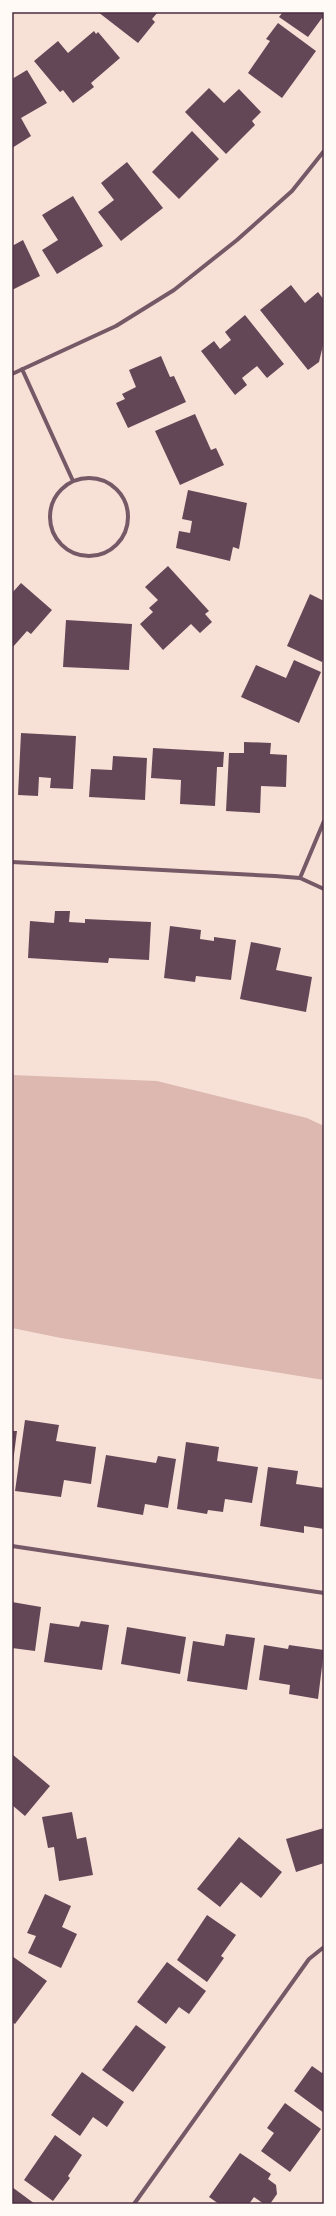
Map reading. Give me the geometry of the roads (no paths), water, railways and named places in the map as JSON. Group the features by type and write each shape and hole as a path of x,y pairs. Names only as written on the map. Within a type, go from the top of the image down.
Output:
{"street":[{"path":"12,374 116,326 174,290 237,240 286,196 324,151"},
{"path":"22,370 73,481"},
{"path":"86,478 105,482 120,493 126,505 128,518 126,530 120,542 110,550 92,556 73,553 62,546 54,536 50,523 50,510 54,498 62,488 73,481 86,478"},
{"path":"300,878 324,821"},
{"path":"12,862 300,878 324,889"},
{"path":"12,1546 324,1593"},
{"path":"134,2204 309,1959 324,1947"}]}
